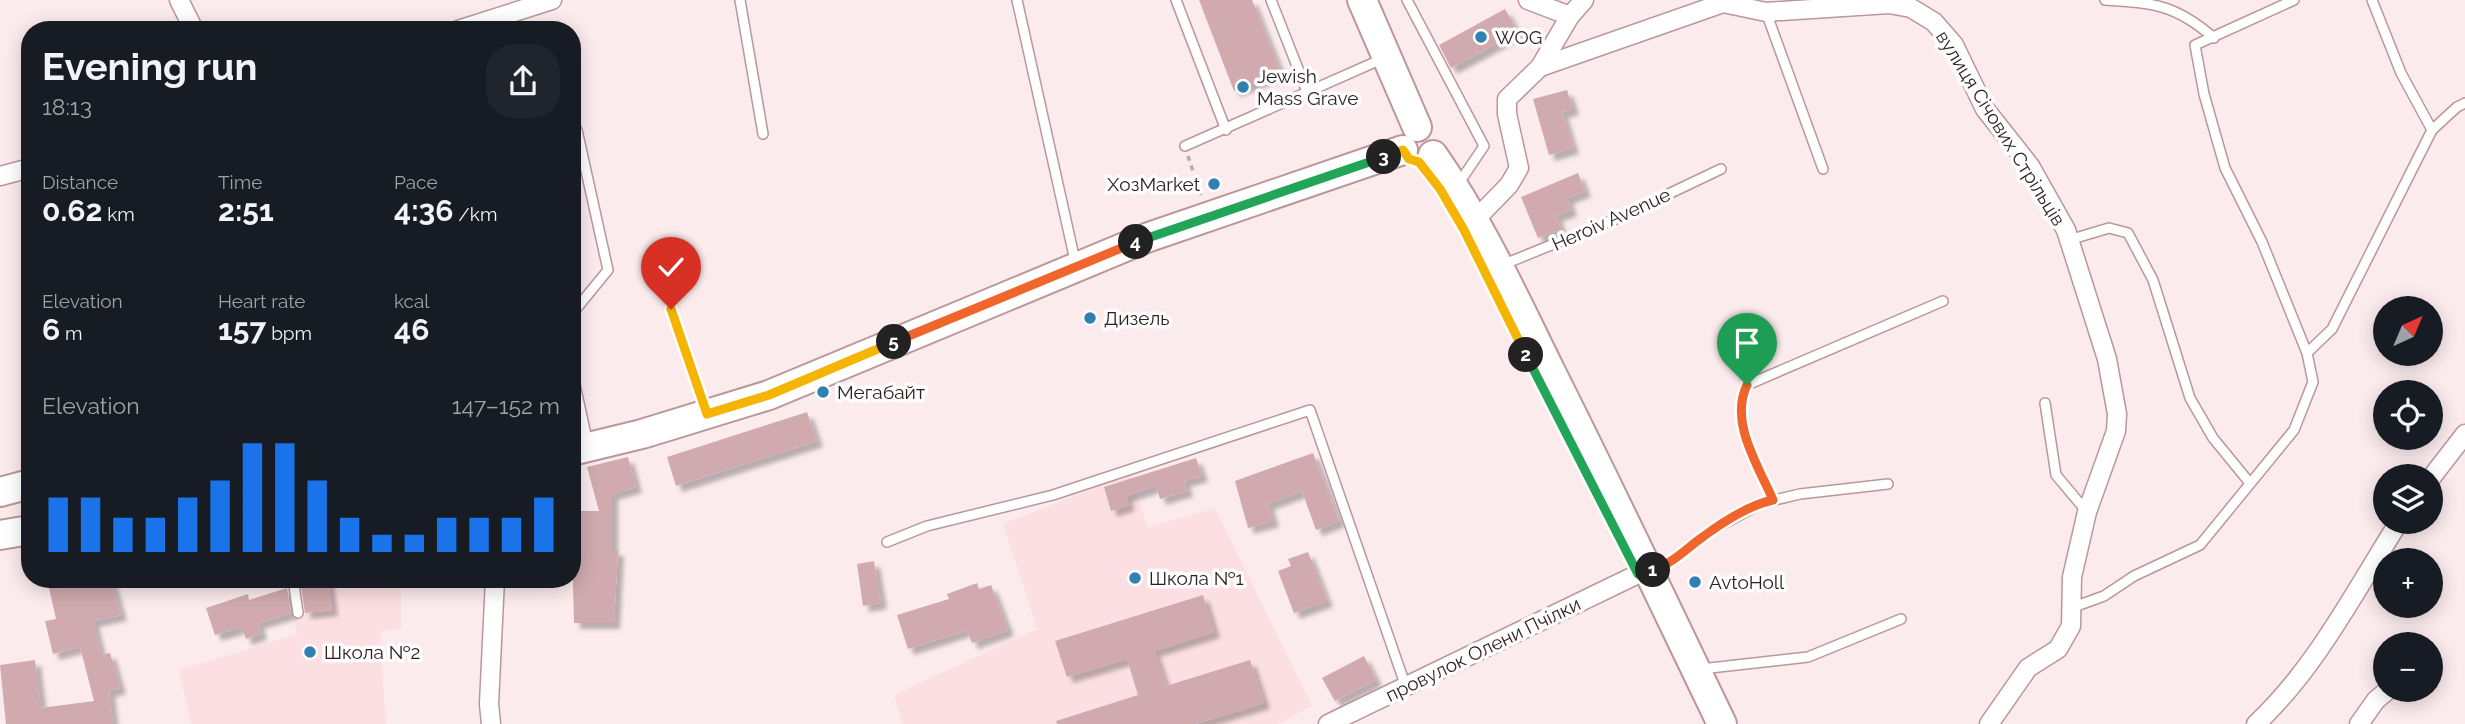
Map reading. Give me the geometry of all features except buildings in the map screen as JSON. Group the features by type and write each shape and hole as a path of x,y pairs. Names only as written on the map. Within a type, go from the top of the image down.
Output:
{"main road":[{"path":"1362,0 1387,57 1418,148 1464,230 1722,724"},
{"path":"581,449 769,395 1076,265 1149,237 1418,148"},
{"path":"1418,148 1456,188 1499,267 1644,572 1708,724"},
{"path":"0,492 21,486"},
{"path":"0,535 21,532"}],"street":[{"path":"179,0 190,21"},
{"path":"479,21 514,6 552,0"},
{"path":"1528,0 1570,16"},
{"path":"1474,221 1509,185 1519,168 1507,114 1507,99 1540,67 1570,16 1584,0"},
{"name":"вулиця Січових Стрільців","path":"1540,67 1725,1 1766,12 1889,4 1911,8 1934,22 1954,45 1985,108 2030,166 2069,240 2106,359 2117,414 2116,431 2087,512 2072,577 2071,626 2058,649 2028,668 1989,724"},
{"path":"0,176 21,170"},
{"path":"2442,464 2465,434"},
{"path":"2256,724 2275,707 2316,654 2391,534"},
{"name":"провулок Олени Пчілки","path":"1328,724 1644,572"},
{"path":"491,724 489,704 495,588"},
{"path":"2359,724 2375,702"}],"lane":[{"path":"740,0 763,134"},
{"path":"1017,0 1076,265"},
{"path":"1176,0 1226,130"},
{"path":"1271,0 1308,94"},
{"path":"1407,0 1484,146 1456,188"},
{"path":"2105,0 2153,3 2190,17 2214,38"},
{"path":"2071,608 2104,596 2134,576 2200,545 2294,430 2313,382 2307,353 2262,242 2225,168 2204,94 2195,45 2294,0"},
{"path":"2372,0 2401,72 2432,130"},
{"path":"1766,12 1824,169"},
{"path":"1185,146 1387,57"},
{"path":"2307,353 2332,328 2432,130 2465,103"},
{"path":"581,148 608,270 581,303"},
{"name":"Heroiv Avenue","path":"1499,267 1618,218 1721,169"},
{"path":"2069,240 2109,228 2128,233 2153,280 2190,398 2213,438 2249,482"},
{"path":"1773,500 1741,424 1740,400 1747,385 1943,301"},
{"path":"671,309 707,414"},
{"path":"2045,403 2056,475 2087,512"},
{"path":"887,542 927,526 1053,495 1310,410 1406,687"},
{"path":"1644,572 1663,567 1707,533 1762,503 1800,494 1888,484"},
{"path":"294,588 298,613"},
{"path":"1696,670 1808,657 1901,619"}],"path":[{"path":"1185,146 1199,189"}],"shaded area":[{"name":"Школа №1","path":"1130,474 1148,527 1215,508 1312,706 1278,724 903,724 894,695 1037,629 1003,524"},
{"name":"Школа №2","path":"287,588 401,588 401,629 380,631 386,724 191,724 179,670 297,634"}],"place":[{"name":"WOG","path":"1481,37"},
{"name":"Jewish Mass Grave","path":"1243,87"},
{"name":"ХозMarket","path":"1214,184"},
{"name":"Дизель","path":"1090,318"},
{"name":"Мегабайт","path":"823,392"},
{"name":"Школа №1","path":"1135,578"},
{"name":"AvtoHoll","path":"1695,582"},
{"name":"Школа №2","path":"310,652"}],"route":[{"path":"671,309 707,414 769,395 1025,286 1149,237 1346,172 1403,150 1409,159 1419,162 1440,189 1464,230 1573,451 1638,574 1663,567 1707,533 1762,503 1773,500 1741,424 1740,400 1747,385"}]}
